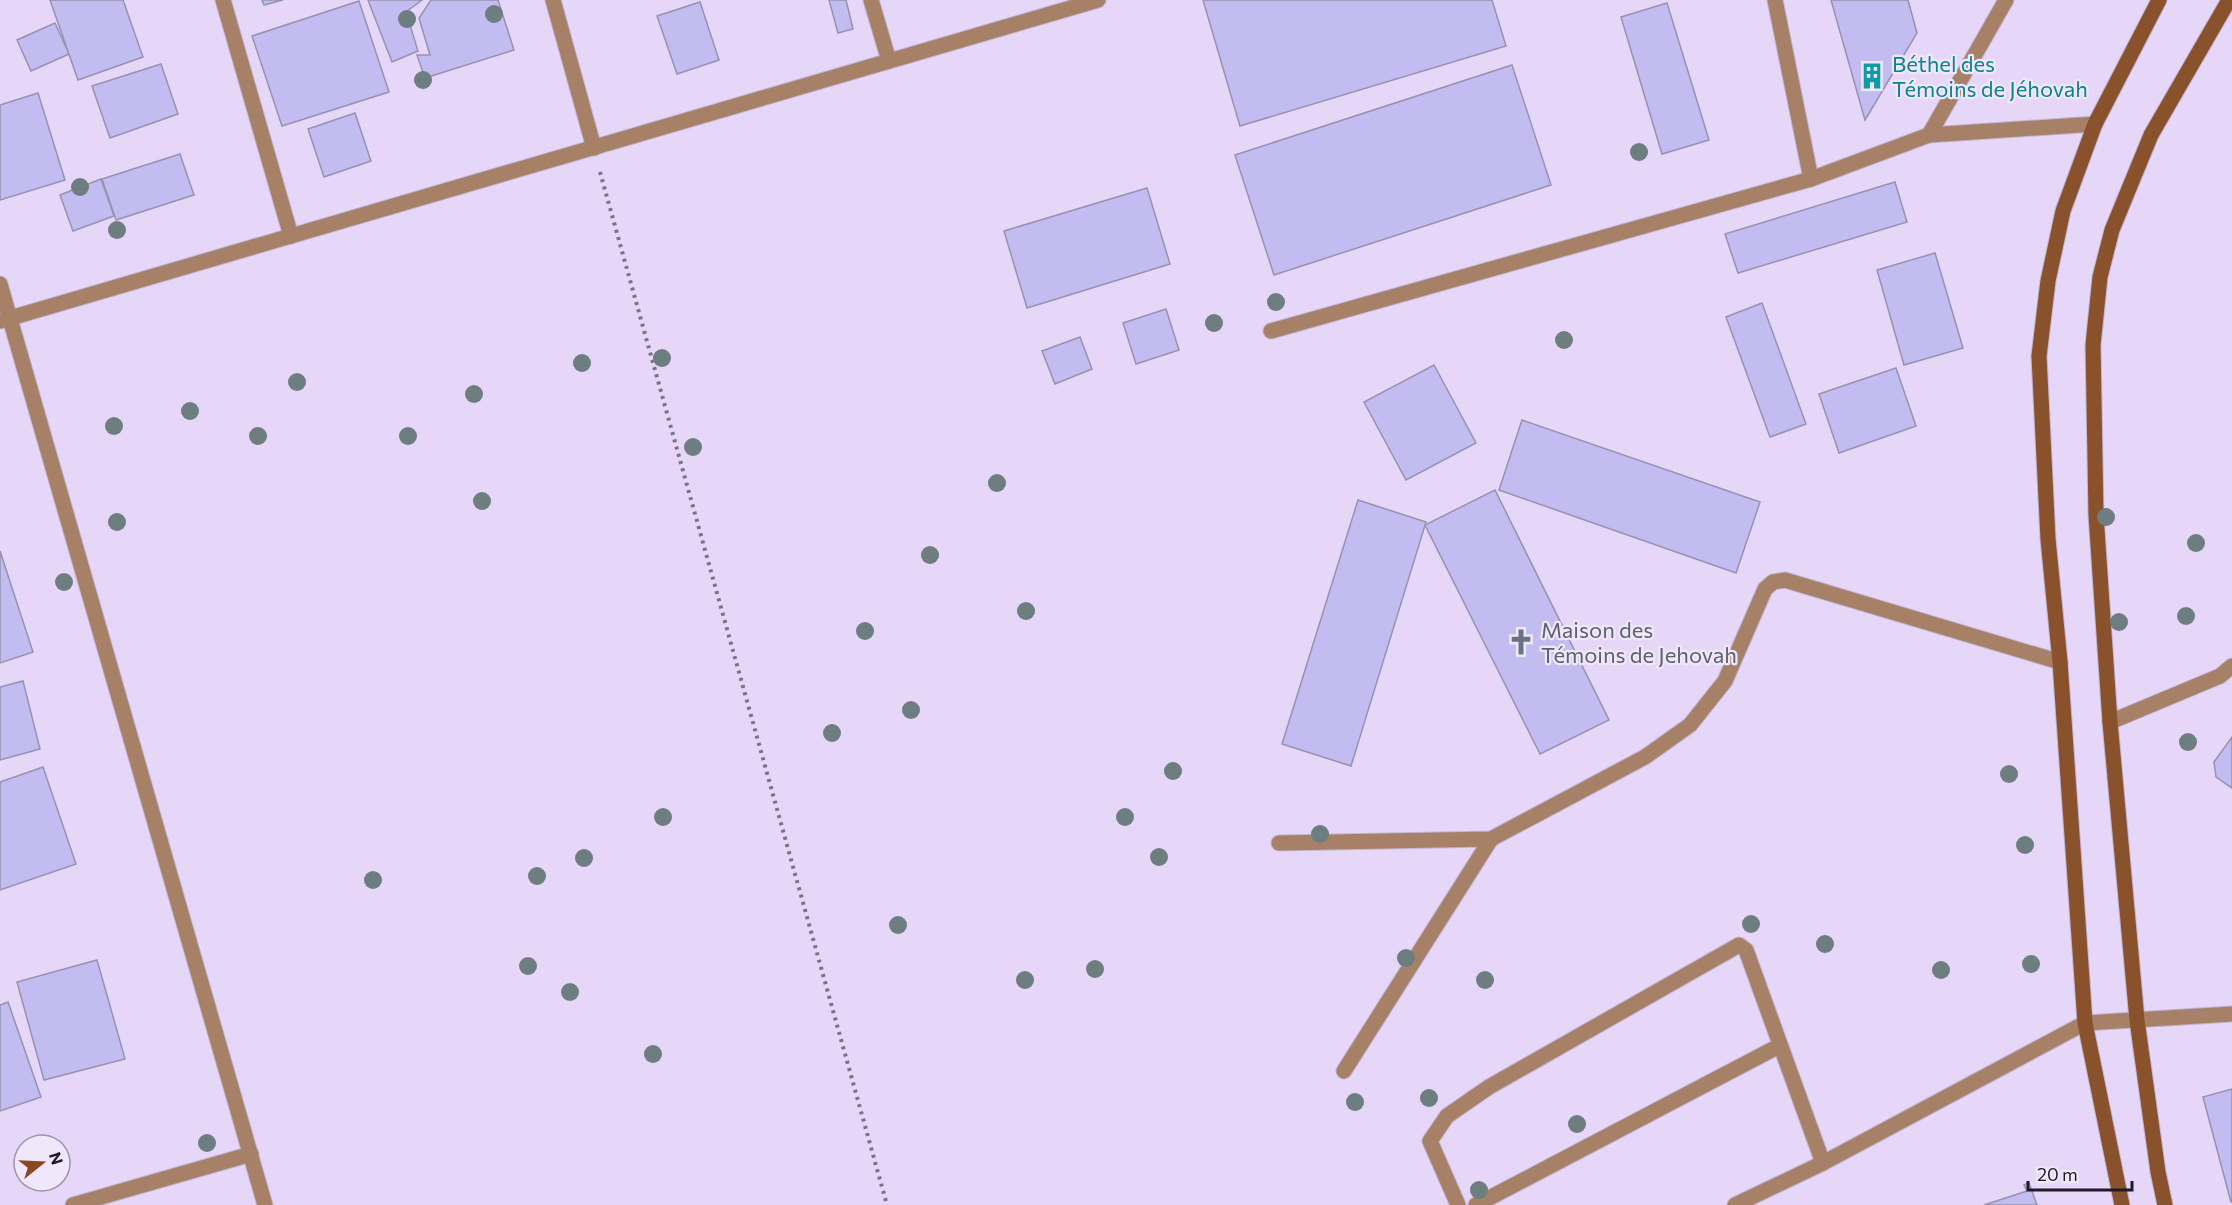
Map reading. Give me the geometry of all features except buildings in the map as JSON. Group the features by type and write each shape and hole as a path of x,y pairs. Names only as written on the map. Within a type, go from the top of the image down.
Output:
{"main road":[{"path":"2122,1205 2085,1023 2060,662 2048,539 2039,356 2048,281 2063,211 2095,124 2159,0"},
{"path":"2165,1205 2158,1172 2137,1020 2110,722 2096,515 2093,345 2100,277 2112,230 2151,135 2229,0"}],"street":[{"path":"223,0 291,236"},
{"path":"553,0 594,148"},
{"path":"872,0 889,61"},
{"path":"5,320 1098,0"},
{"path":"1776,0 1811,179"},
{"path":"1929,135 2006,0"},
{"path":"1271,331 1811,179 1929,135 2095,124"},
{"path":"0,284 5,320 265,1205"},
{"path":"1279,843 1491,839 1646,757 1690,725 1725,681 1765,589 1773,582 1785,580 2060,662"},
{"path":"2110,722 2220,676 2232,666"},
{"path":"1344,1071 1491,839"},
{"path":"1458,1205 1430,1141 1447,1116 1489,1087 1739,945 1746,950 1823,1163"},
{"path":"1735,1205 1823,1163 2085,1023 2232,1014"},
{"path":"1476,1205 1779,1046"},
{"path":"73,1205 251,1154"}],"path":[{"path":"594,148 886,1205"}],"place":[{"name":"Béthel des Témoins de Jéhovah","path":"1872,76"},
{"name":"Maison des Témoins de Jehovah","path":"1521,642"}]}
